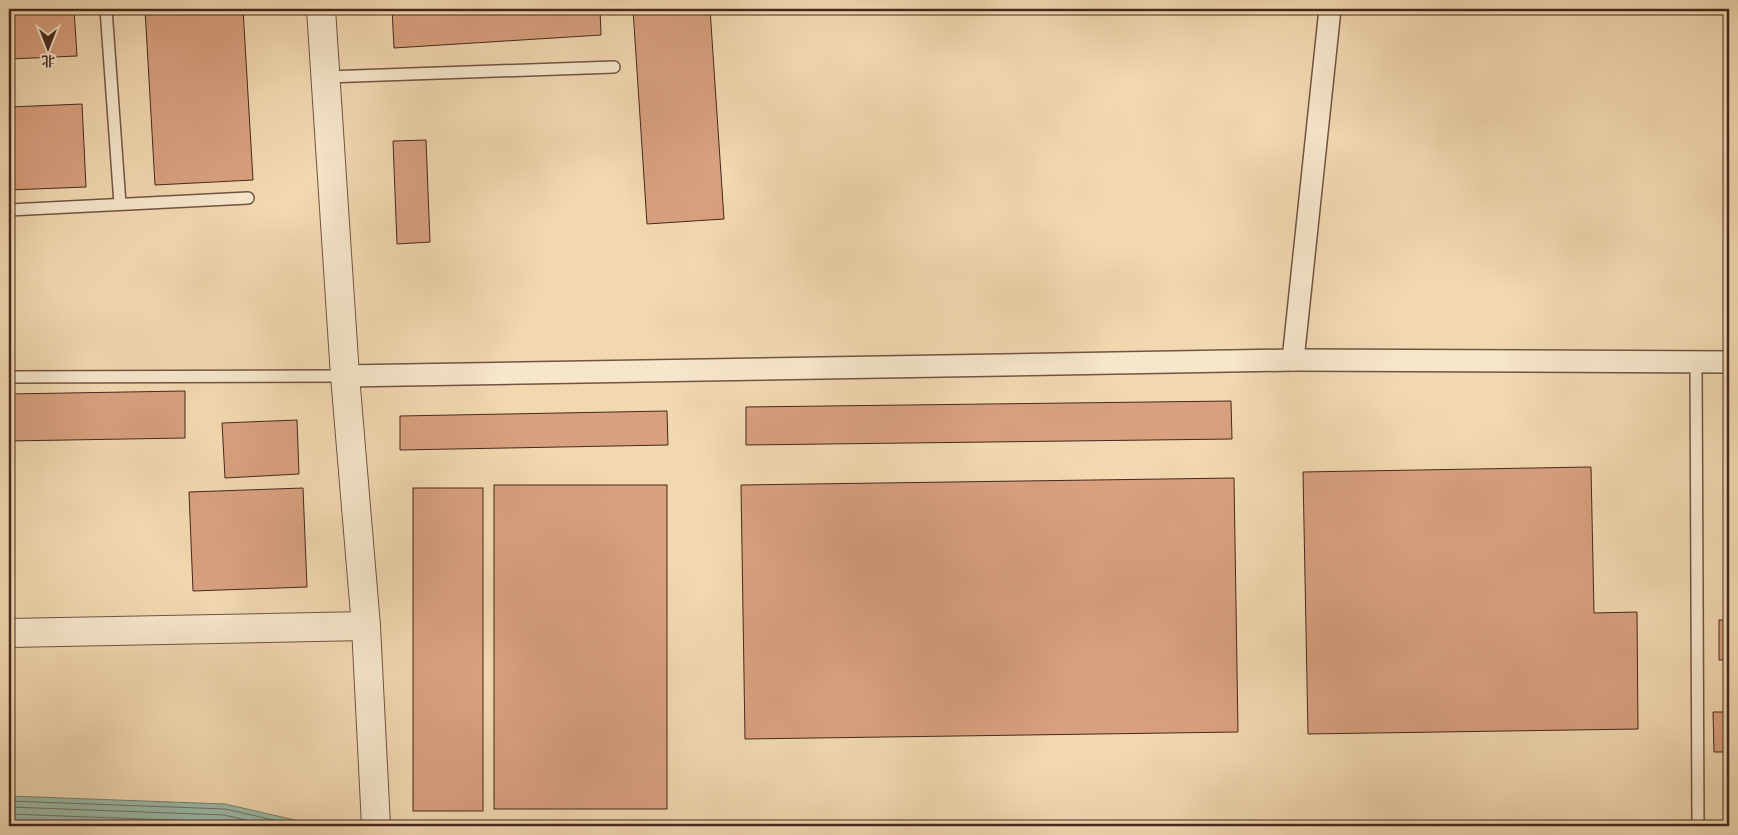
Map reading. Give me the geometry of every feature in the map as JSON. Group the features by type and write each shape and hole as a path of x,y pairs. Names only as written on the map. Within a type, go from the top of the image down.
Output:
{"street":[{"path":"321,9 324,77 366,626 376,826"},
{"path":"1293,360 1330,9"},
{"path":"346,376 1293,360 1729,362"},
{"path":"9,633 366,626"}],"lane":[{"path":"106,9 120,204"},
{"path":"324,77 614,67"},
{"path":"9,210 248,198"},
{"path":"1696,361 1698,826"},
{"path":"9,377 346,376"}],"water":[{"path":"9,796 225,804 321,826 9,826"}],"building":[{"path":"9,9 74,9 77,56 9,59"},
{"path":"145,9 243,9 253,180 155,185"},
{"path":"392,9 600,9 601,35 394,48"},
{"path":"633,9 710,9 724,219 647,224"},
{"path":"82,104 86,187 9,190 9,107"},
{"path":"426,140 430,242 397,244 393,141"},
{"path":"185,391 185,438 9,441 9,394"},
{"path":"1231,401 1232,439 746,445 746,407"},
{"path":"667,411 668,445 400,450 400,416"},
{"path":"297,420 299,474 225,478 222,423"},
{"path":"1591,467 1594,613 1637,612 1638,729 1308,734 1303,472"},
{"path":"1234,478 1238,732 745,739 741,485"},
{"path":"494,485 667,485 667,809 494,809"},
{"path":"303,488 307,587 193,591 189,492"},
{"path":"413,488 483,488 483,811 413,811"},
{"path":"1719,620 1729,620 1729,660 1719,660"},
{"path":"1713,712 1729,712 1729,752 1714,752"},
{"path":"1709,824 1729,824 1729,826 1709,826"}]}
